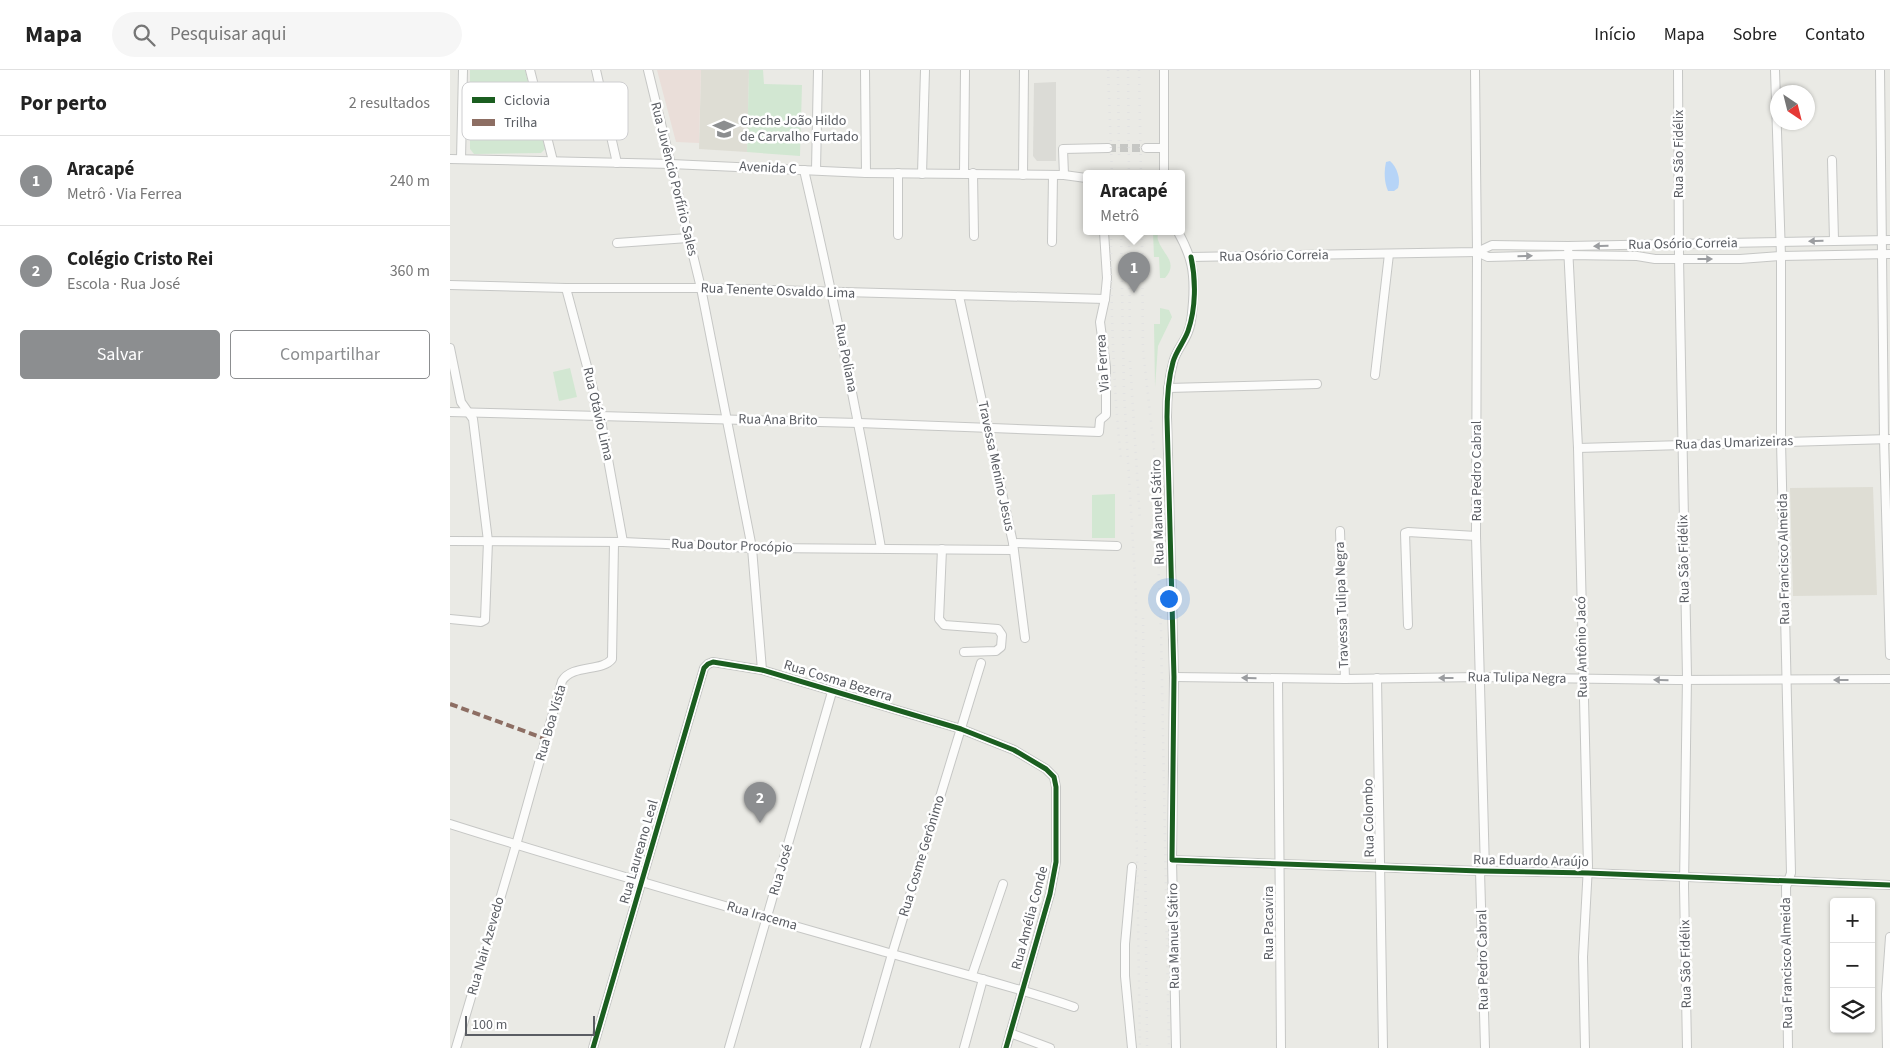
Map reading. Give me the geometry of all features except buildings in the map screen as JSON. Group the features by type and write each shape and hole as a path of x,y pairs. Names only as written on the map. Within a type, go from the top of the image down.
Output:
{"street":[{"name":"Rua Juvêncio Porfírio Sales","path":"648,70 701,288 752,548 762,670"},
{"path":"816,170 818,70"},
{"path":"865,70 866,173"},
{"path":"922,174 924,70"},
{"path":"964,173 965,70"},
{"path":"1023,175 1024,70"},
{"path":"1164,70 1164,170"},
{"name":"Rua Pedro Cabral","path":"1475,70 1477,252 1476,536 1480,677 1485,1048"},
{"name":"Rua São Fidélix","path":"1678,70 1686,680 1686,877 1684,886 1687,1048"},
{"name":"Rua Francisco Almeida","path":"1775,70 1781,242 1781,441 1791,871 1786,887 1788,1048"},
{"path":"1880,70 1886,240 1890,655"},
{"path":"461,159 462,114"},
{"path":"548,140 553,161"},
{"path":"612,140 617,163"},
{"path":"1064,175 1063,149 1108,148"},
{"path":"1146,148 1164,148"},
{"name":"Avenida C","path":"450,159 671,164 866,173 1064,175 1083,178"},
{"path":"1832,160 1834,240"},
{"name":"Rua Poliana","path":"804,170 859,423 881,548"},
{"path":"898,173 898,235"},
{"path":"973,173 974,236"},
{"path":"1052,242 1053,175"},
{"name":"Via Ferrea","path":"1099,426 1100,420 1106,415 1106,367 1100,322 1107,278 1104,235"},
{"name":"Rua Manuel Sátiro","path":"1176,1048 1172,860 1174,677 1167,417 1168,388 1173,361 1188,332 1192,315 1194,272 1191,257 1180,235"},
{"path":"617,242 688,238"},
{"name":"Rua Osório Correia","path":"1191,257 1477,252 1492,245 1568,246 1886,240"},
{"name":"Rua Antônio Jacó","path":"1568,246 1578,448 1588,873 1582,957 1585,1048"},
{"name":"Rua Osório Correia","path":"1477,252 1488,257 1568,255 1740,259 1781,256 1886,254"},
{"path":"1375,375 1389,254"},
{"name":"Rua Tenente Osvaldo Lima","path":"450,285 566,288 701,288 1105,299"},
{"name":"Rua Otávio Lima","path":"566,288 600,415 623,542"},
{"name":"Travessa Menino Jesus","path":"959,296 1013,546 1025,638"},
{"path":"450,348 460,402 473,419 488,541 486,619 481,622 450,619"},
{"path":"1168,388 1317,384"},
{"name":"Rua Ana Brito","path":"450,412 859,423 1094,432 1099,432 1099,426"},
{"name":"Rua das Umarizeiras","path":"1578,448 1887,439"},
{"name":"Travessa Tulipa Negra","path":"1340,531 1345,679"},
{"path":"1408,626 1405,533 1476,536"},
{"name":"Rua Doutor Procópio","path":"450,540 623,542 752,548 942,549 1013,546 1116,546"},
{"name":"Rua Boa Vista","path":"516,845 562,681 567,675 608,663 612,659 614,543"},
{"path":"942,549 940,618 944,624 998,629 1002,635 1001,647 996,651 964,652"},
{"name":"Rua Cosma Bezerra","path":"708,664 713,662 762,670 962,729"},
{"name":"Rua Cosme Gerônimo","path":"864,1048 981,663"},
{"name":"Rua Laureano Leal","path":"593,1048 704,668 708,664"},
{"name":"Rua Tulipa Negra","path":"1174,677 1278,679 1480,677 1686,680 1890,679"},
{"name":"Rua Colombo","path":"1377,678 1383,1048"},
{"name":"Rua Pacavira","path":"1278,679 1281,1048"},
{"name":"Rua José","path":"729,1048 832,692"},
{"name":"Rua Amélia Conde","path":"962,729 1014,750 1046,769 1056,781 1056,862 1050,894 1006,1048"},
{"name":"Rua Iracema","path":"450,824 642,882 892,954 1022,989 1074,1007"},
{"name":"Rua Nair Azevedo","path":"456,1048 516,845"},
{"name":"Rua Eduardo Araújo","path":"1172,860 1280,865 1588,873 1890,886"},
{"path":"1132,867 1125,944 1125,976 1132,1048"},
{"path":"972,975 1003,884"},
{"path":"1887,1048 1886,994 1890,937"},
{"path":"964,1048 983,979"},
{"path":"1010,1033 1050,1048"}],"shaded area":[{"path":"657,70 701,70 699,143 676,142"},
{"path":"701,70 749,70 747,152 699,149"},
{"path":"1056,82 1056,161 1037,161 1033,156 1034,83"},
{"path":"1873,487 1877,595 1793,596 1790,488"}],"green space":[{"path":"470,70 525,70 528,82 470,82"},
{"path":"749,70 763,70 764,84 802,85 800,156 747,152"},
{"path":"470,140 543,140 545,149 541,153 474,154 470,149"},
{"path":"1153,235 1158,235 1160,245 1169,259 1171,267 1165,278 1160,278 1159,257 1154,257"},
{"path":"1160,308 1169,310 1172,317 1158,346 1155,387 1154,324 1160,324"},
{"path":"570,368 577,397 559,401 553,372"},
{"path":"1115,494 1115,538 1092,538 1092,495"}],"water":[{"path":"1390,161 1395,166 1399,177 1398,188 1394,191 1388,191 1385,180 1386,162"}],"tunnel":[{"path":"1108,148 1146,148"}],"railway":[{"path":"1108,70 1112,170"},
{"path":"1118,70 1119,157"},
{"path":"1128,70 1129,170"},
{"path":"1139,70 1141,170"},
{"path":"1111,235 1113,346 1121,459"},
{"path":"1121,235 1124,393 1136,595 1136,792 1140,1048"},
{"path":"1129,235 1130,343"},
{"path":"1142,235 1143,350 1154,449 1161,631 1169,1048"},
{"path":"1130,361 1140,521"},
{"path":"1143,618 1147,1046"}],"marked path":[{"path":"450,704 546,739"}],"cycle path":[{"path":"1191,257 1194,275 1193,313 1188,331 1173,362 1167,403 1174,677 1172,860 1890,885"},
{"path":"593,1048 704,668 713,662 762,670 961,729 1014,750 1046,769 1054,777 1056,787 1056,862 1050,894 1006,1048"}],"place":[{"name":"Creche João Hildo de Carvalho Furtado","path":"724,129"},
{"name":"Aracapé","path":"1134,293"},
{"name":"Colégio Cristo Rei","path":"760,823"}]}
